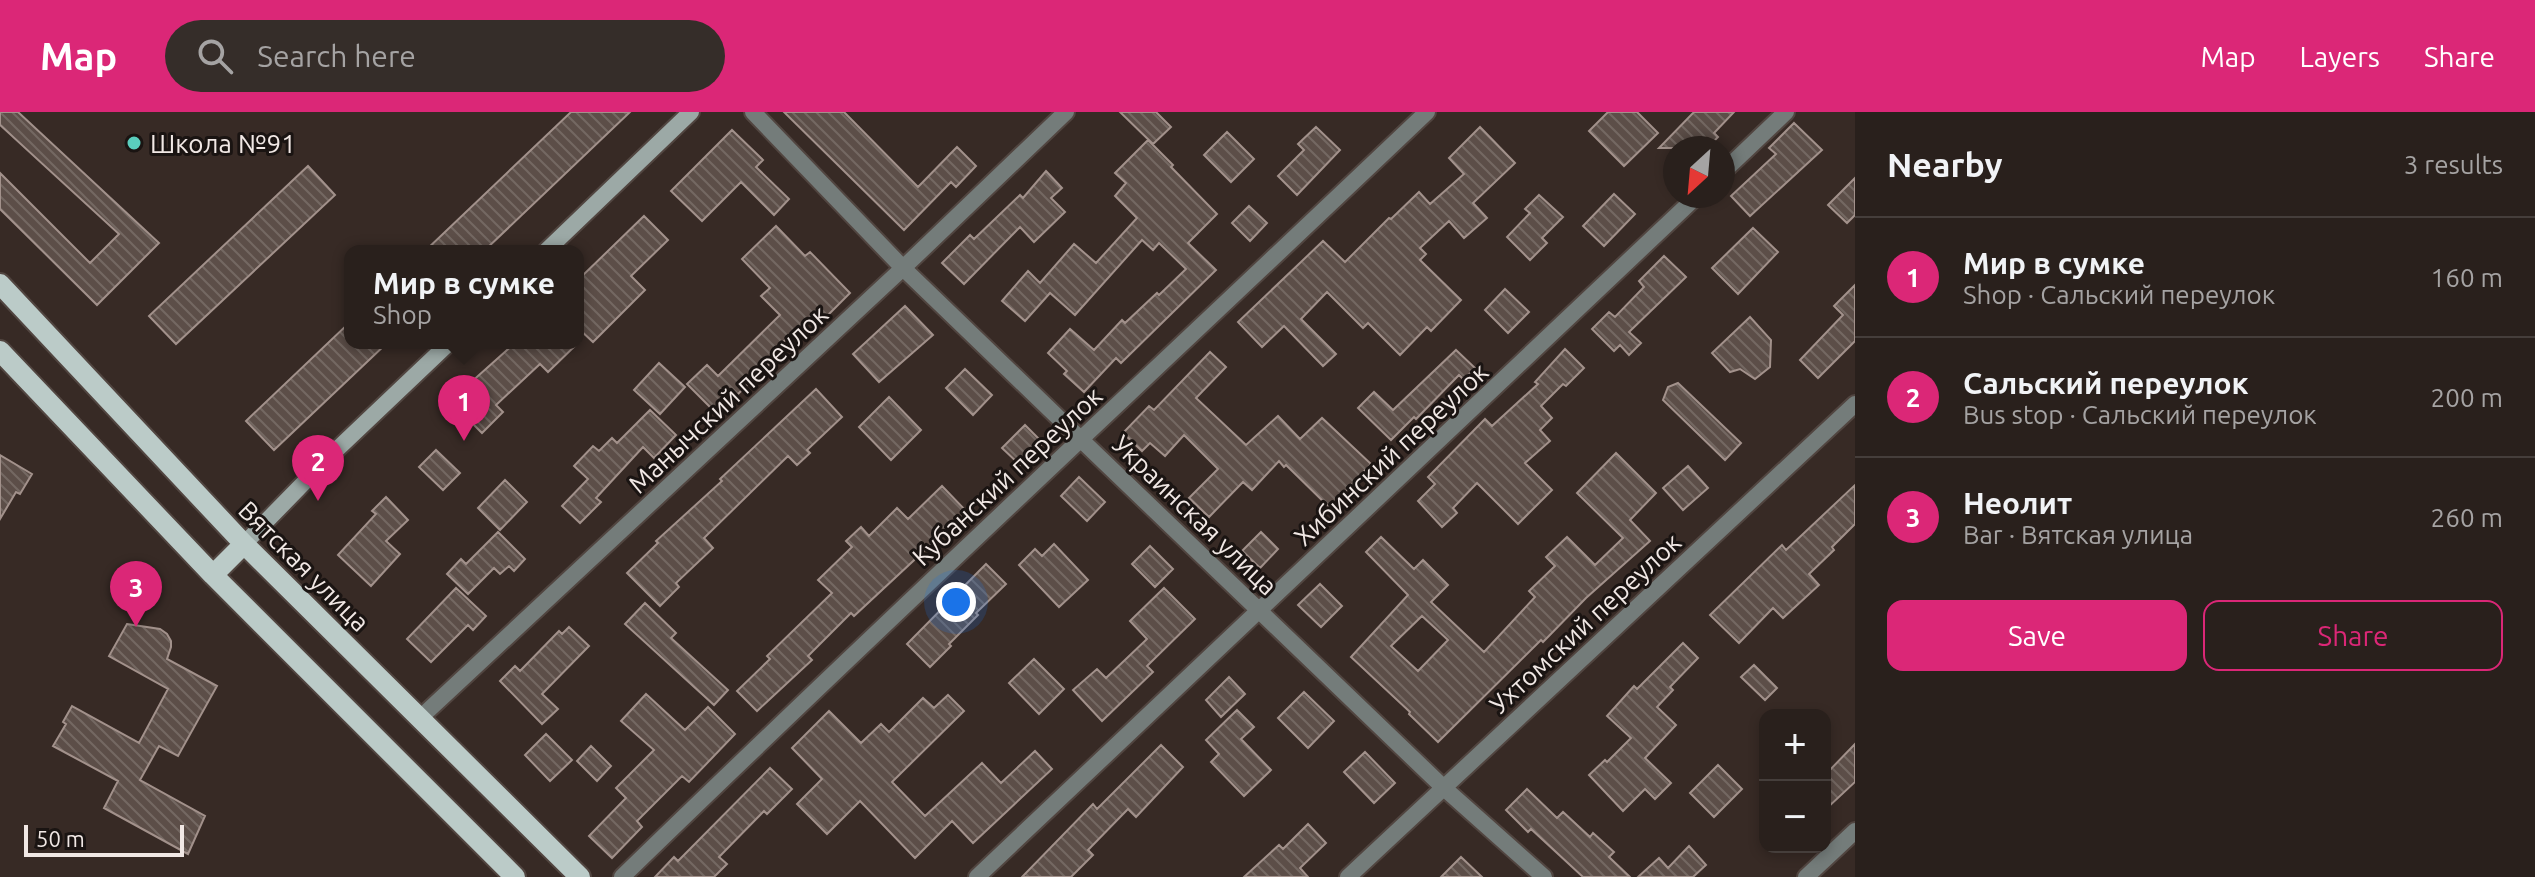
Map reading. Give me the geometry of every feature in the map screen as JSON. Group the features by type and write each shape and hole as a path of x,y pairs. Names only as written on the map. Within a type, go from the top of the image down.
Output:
{"main road":[{"path":"552,245 691,112"},
{"name":"Вятская улица","path":"0,284 244,544 580,877"},
{"path":"213,575 330,456 443,349"},
{"path":"0,351 213,575 515,877"}],"street":[{"name":"Украинская улица","path":"753,112 903,268 1444,788 1544,877"},
{"name":"Манычский переулок","path":"420,718 1066,112"},
{"name":"Кубанский переулок","path":"622,877 828,677 1427,112"},
{"path":"1735,161 1786,112"},
{"name":"Хибинский переулок","path":"977,877 1684,208"},
{"name":"Ухтомский переулок","path":"1348,877 1855,404"},
{"path":"1806,877 1855,831"}],"building":[{"path":"0,112 18,112 159,243 97,305 0,209 0,173 90,263 119,234 0,125"},
{"path":"571,112 630,112 490,245 431,245"},
{"path":"784,112 844,112 918,187 957,147 976,166 956,187 951,182 904,230"},
{"path":"1120,112 1156,112 1171,127 1153,144"},
{"path":"1608,112 1637,112 1658,133 1624,166 1589,131"},
{"path":"1694,112 1734,112 1714,133 1717,136 1671,136"},
{"path":"1794,123 1822,150 1750,216 1735,200 1735,192 1776,154 1769,148"},
{"path":"1316,127 1340,150 1297,195 1278,176 1304,150 1298,144"},
{"path":"1480,127 1515,163 1473,203 1487,218 1464,238 1449,221 1420,248 1426,254 1420,260 1461,300 1431,331 1427,327 1400,355 1368,323 1363,328 1327,292 1301,319 1336,354 1323,366 1284,326 1262,347 1238,322 1323,241 1345,262 1419,192 1430,204 1464,174 1449,158"},
{"path":"732,130 763,160 756,167 789,199 774,215 741,182 702,221 671,191"},
{"path":"1227,132 1254,159 1231,182 1204,155"},
{"path":"1148,140 1217,214 1188,243 1216,270 1121,363 1116,358 1084,392 1064,374 1067,371 1048,353 1070,329 1094,350 1122,320 1125,323 1186,269 1159,243 1153,250 1142,240 1075,315 1050,293 1025,321 1002,301 1028,271 1040,283 1074,244 1096,263 1137,218 1115,196 1126,183 1115,173"},
{"path":"308,166 335,195 176,344 149,316"},
{"path":"1046,171 1062,188 1051,198 1065,212 1034,242 1020,227 964,284 942,263 970,235 974,239 1020,195 1023,198"},
{"path":"1855,178 1855,215 1847,223 1828,205"},
{"path":"1614,194 1635,214 1604,246 1583,226"},
{"path":"1539,195 1563,217 1542,238 1547,243 1530,260 1507,237 1530,213 1525,209"},
{"path":"1249,206 1267,223 1250,241 1232,223"},
{"path":"644,216 668,240 631,276 645,290 593,342 584,334 584,274"},
{"path":"776,226 805,256 810,252 850,293 825,318 817,310 778,347 783,351 717,414 687,384 707,365 718,376 780,315 761,296 770,288 742,259"},
{"path":"1753,228 1778,252 1738,294 1712,268"},
{"path":"1664,256 1686,277 1629,332 1641,343 1629,355 1620,345 1614,351 1592,329 1609,312 1615,317 1644,287 1639,281"},
{"path":"1855,285 1855,341 1818,378 1800,360 1843,315 1834,306"},
{"path":"1505,289 1529,312 1508,333 1485,310"},
{"path":"905,306 933,335 879,382 853,354"},
{"path":"1750,317 1771,340 1770,367 1755,379 1740,369 1730,372 1712,353"},
{"path":"344,328 344,349 381,349 274,450 246,421"},
{"path":"508,349 572,349 548,372 540,364 496,405 503,412 482,433 450,401"},
{"path":"1565,349 1584,368 1541,406 1552,418 1540,430 1550,441 1525,463 1552,490 1518,524 1477,483 1453,508 1457,513 1442,527 1418,501 1435,484 1428,477 1485,419 1492,426 1538,384 1535,382"},
{"path":"1456,350 1475,368 1464,380 1459,375 1391,440 1358,408 1374,392 1393,410"},
{"path":"1210,352 1226,367 1196,398 1246,445 1278,416 1300,439 1322,418 1371,464 1330,508 1279,461 1252,490 1243,482 1209,517 1189,498 1218,469 1184,435 1165,456 1150,443 1142,451 1123,433 1149,406 1154,410"},
{"path":"659,363 685,387 660,414 634,390"},
{"path":"965,369 992,395 973,415 946,388"},
{"path":"1678,383 1741,443 1725,460 1663,400 1668,387"},
{"path":"816,389 842,417 807,450 810,453 797,465 788,456 704,538 713,548 676,583 679,587 660,606 627,573 658,543 656,541"},
{"path":"889,397 921,430 891,460 859,427"},
{"path":"650,410 676,435 654,458 643,447 596,498 601,502 580,523 562,506 588,479 574,466 593,446 599,451 612,438 617,443"},
{"path":"1025,425 1043,443 1020,465 1002,448"},
{"path":"436,450 460,473 443,490 419,467"},
{"path":"1616,453 1656,493 1630,520 1650,541 1586,598 1543,642 1541,640 1438,742 1351,657 1408,595 1366,552 1381,537 1414,569 1423,560 1448,585 1431,602 1484,652 1535,597 1529,591 1555,566 1546,557 1567,537 1595,565 1623,538 1577,493","holes":["1422,616 1448,640 1418,671 1391,646"]},
{"path":"0,455 32,474 20,494 16,492 0,519"},
{"path":"1688,466 1708,488 1683,510 1663,488"},
{"path":"1079,477 1105,502 1087,521 1061,496"},
{"path":"505,480 527,502 500,530 478,508"},
{"path":"1855,485 1855,524 1809,574 1819,585 1783,618 1773,608 1739,643 1710,615 1782,545 1786,550"},
{"path":"942,486 968,513 854,616 851,613 808,656 812,660 757,711 737,691 770,659 767,656 832,593 818,580 852,547 846,541 861,527 869,536 897,508 908,519"},
{"path":"386,497 408,520 386,541 400,554 371,586 338,555 376,514 372,511"},
{"path":"498,532 525,559 514,571 509,566 500,574 494,568 468,594 447,574 461,559 466,564"},
{"path":"1261,532 1278,549 1260,568 1242,551"},
{"path":"1054,544 1088,580 1059,607 1019,565 1035,549 1042,556"},
{"path":"1150,546 1173,569 1155,587 1132,564"},
{"path":"986,564 1006,584 976,613 978,615 930,667 907,644"},
{"path":"1320,584 1342,606 1321,627 1298,605"},
{"path":"456,588 486,616 473,630 468,625 431,662 407,639"},
{"path":"1164,588 1195,619 1147,666 1153,672 1102,721 1073,690 1097,669 1106,678 1147,639 1130,621"},
{"path":"645,603 676,633 671,638 728,690 714,705 625,624"},
{"path":"127,624 160,629 171,641 167,659 217,686 178,756 159,746 140,780 205,816 188,854 104,808 118,781 53,746 72,706 139,743 168,689 109,656"},
{"path":"569,627 589,646 542,694 558,709 542,724 500,681 515,666 520,671 559,631 562,634"},
{"path":"1683,643 1698,658 1670,687 1673,690 1657,707 1676,725 1645,758 1671,783 1655,799 1645,789 1623,811 1589,775 1631,738 1607,716 1634,686 1637,689"},
{"path":"1034,659 1064,689 1039,714 1009,683"},
{"path":"1754,665 1777,688 1765,700 1741,677"},
{"path":"1229,677 1245,694 1221,717 1206,700"},
{"path":"1304,692 1334,721 1308,748 1278,718"},
{"path":"646,694 685,730 708,707 735,734 689,782 682,776 637,821 642,827 612,858 589,836 626,798 616,788 654,750 621,721"},
{"path":"948,695 964,711 892,782 925,816 982,763 1001,783 1035,751 1052,769 973,843 952,821 915,858 860,801 827,834 797,804 822,779 792,748 829,711 861,743 881,724 889,732 923,698 934,708"},
{"path":"1237,710 1254,727 1241,739 1271,770 1244,796 1211,762 1219,754 1206,740"},
{"path":"546,734 572,760 550,781 525,755"},
{"path":"1855,744 1855,782 1831,804 1831,781 1831,769"},
{"path":"1161,745 1183,767 1136,817 1128,809 1088,850 1093,855 1071,877 1022,877 1093,804 1097,809"},
{"path":"591,746 611,766 597,781 577,761"},
{"path":"1365,752 1395,783 1374,803 1344,772"},
{"path":"1718,765 1742,789 1714,817 1690,793"},
{"path":"770,768 792,789 767,814 764,811 719,857 727,864 714,877 655,877 674,857 678,861"},
{"path":"1527,789 1557,818 1563,812 1590,837 1593,833 1614,852 1609,857 1630,877 1583,877 1531,829 1528,832 1506,810"},
{"path":"1308,824 1326,843 1300,868 1308,877 1244,877 1279,845 1283,849"},
{"path":"1689,846 1706,865 1693,877 1638,877 1659,858 1668,868"},
{"path":"1461,857 1482,877 1441,877"}],"place":[{"name":"Школа №91","path":"134,143"},
{"name":"Мир в сумке","path":"464,441"},
{"name":"Сальский переулок","path":"318,501"},
{"name":"Неолит","path":"136,627"}]}
